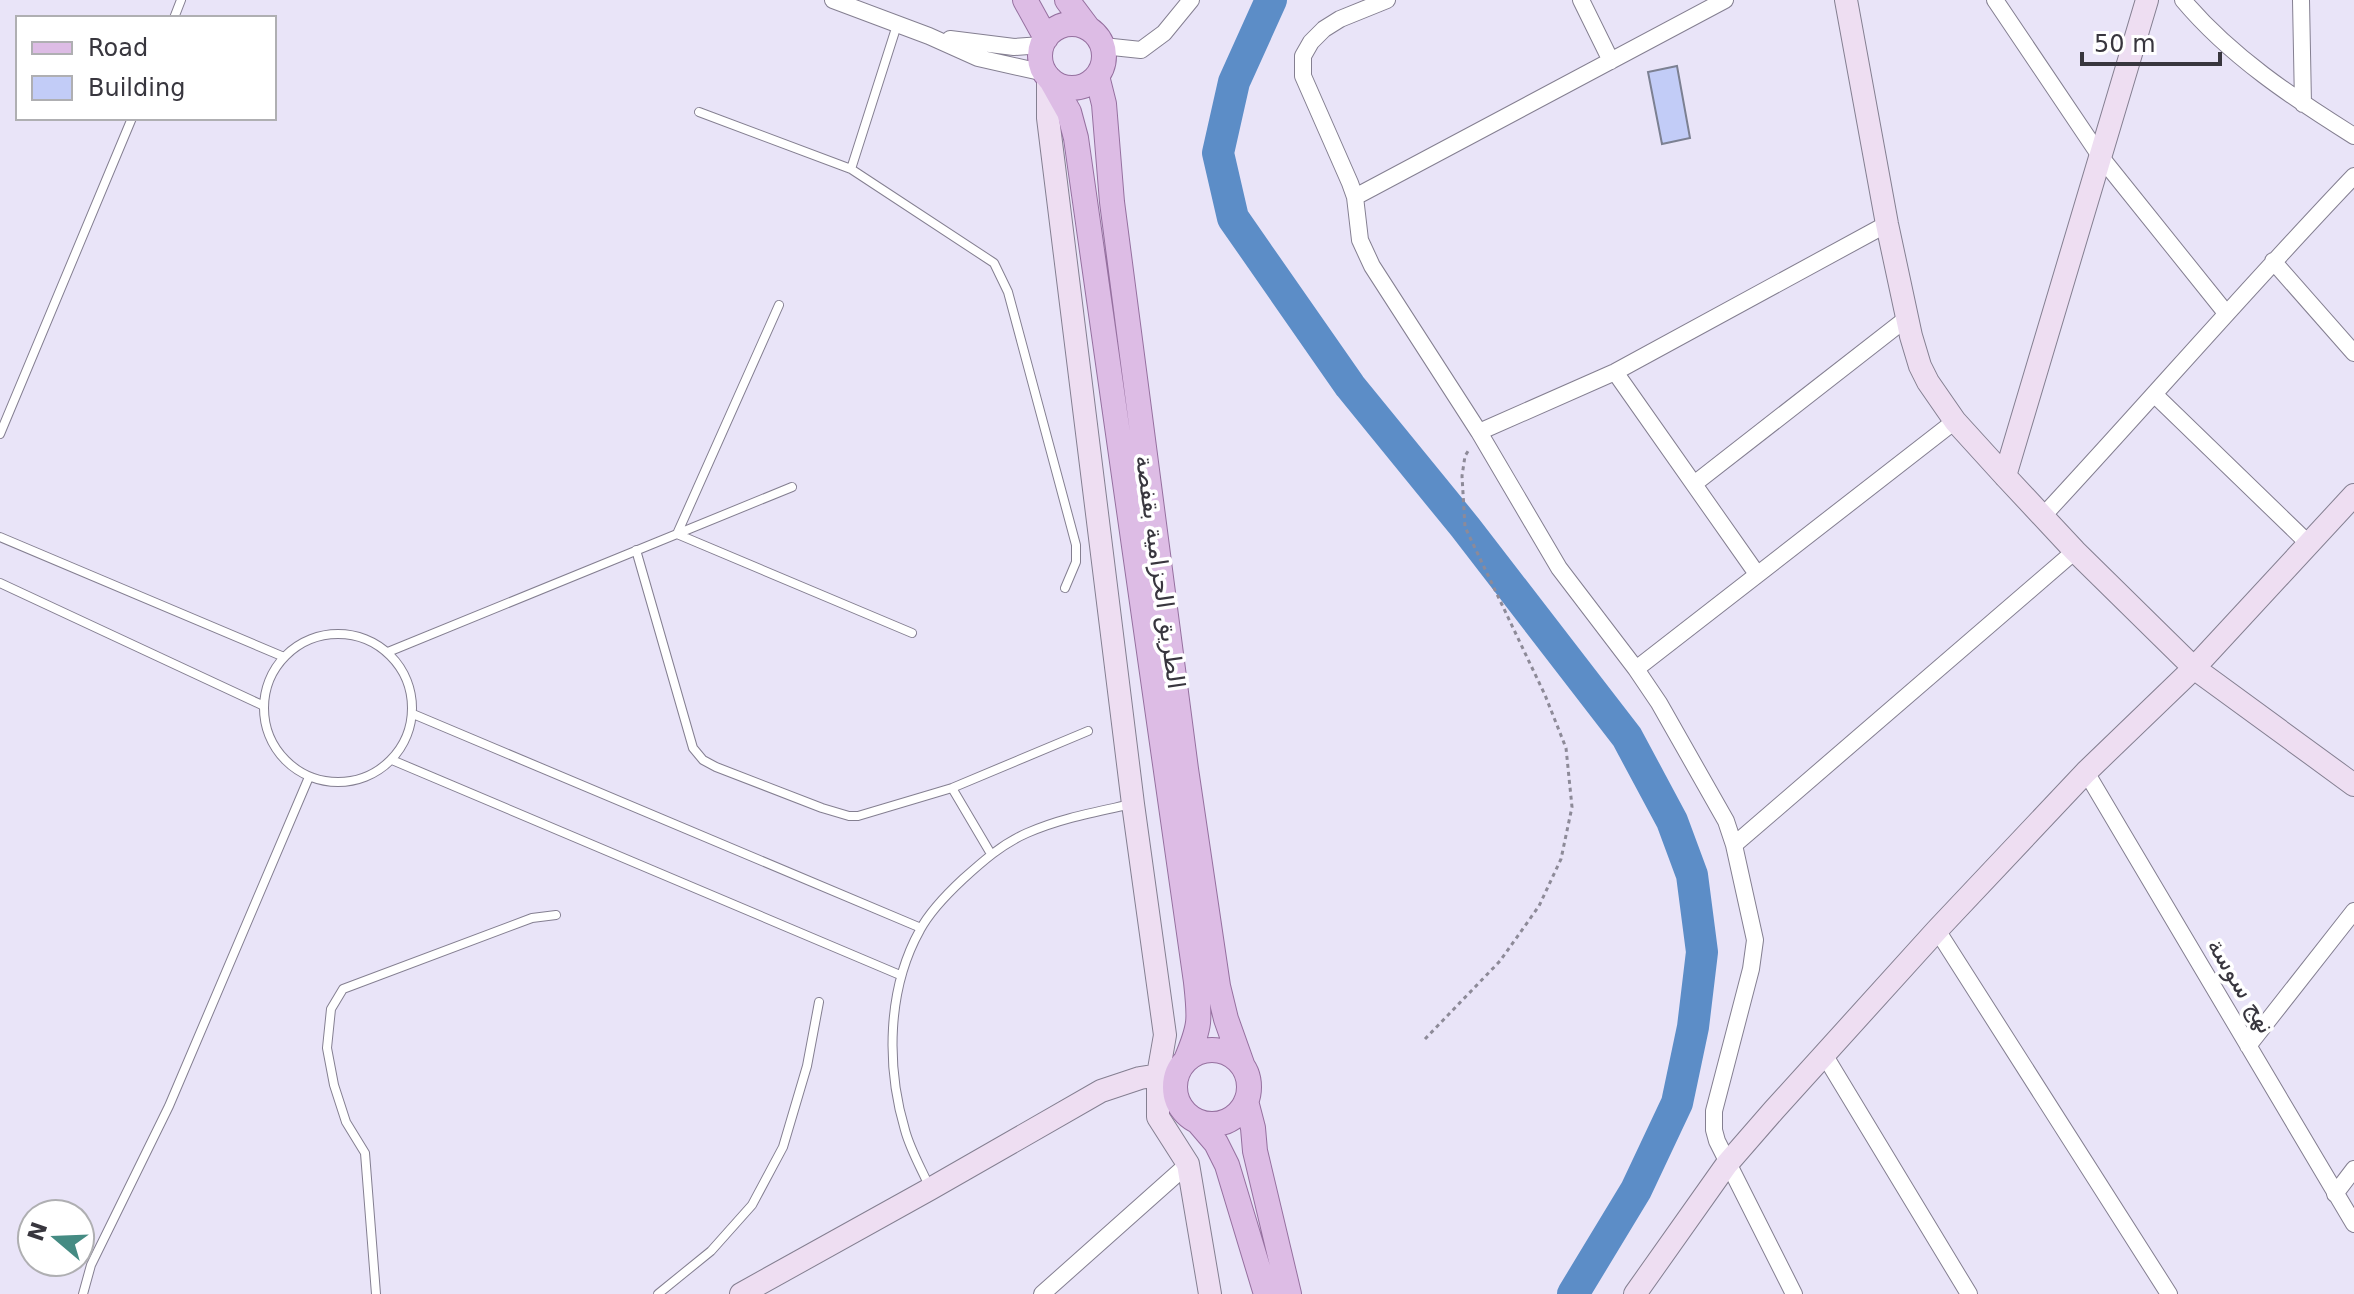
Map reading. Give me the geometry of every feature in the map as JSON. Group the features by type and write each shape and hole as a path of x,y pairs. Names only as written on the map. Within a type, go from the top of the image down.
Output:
{"main road":[{"path":"1025,0 1044,42"},
{"path":"1067,0 1096,37 1104,62 1097,76 1075,88 1066,88 1048,76 1041,59 1044,42 1058,27 1073,24 1096,37"},
{"name":"الطريق الحزامية بقفصة","path":"1048,76 1069,112 1076,138 1196,982 1200,1018 1198,1030 1171,1080"},
{"name":"الطريق الحزامية بقفصة","path":"1097,76 1104,104 1118,248 1186,769 1218,986 1242,1064"},
{"path":"1198,1122 1220,1124 1230,1120 1246,1101 1250,1084 1235,1056 1215,1049 1194,1053 1171,1080 1189,1117 1198,1122 1216,1143 1227,1165 1266,1294"},
{"path":"1246,1101 1289,1294"}],"street":[{"path":"833,0 978,58 1048,76 1048,118 1133,804 1171,1080 1158,1117 1188,1164 1210,1294"},
{"path":"1096,37 1141,50 1164,33 1191,0"},
{"path":"1387,0 1324,29 1303,56 1303,76 1355,197 1360,240 1372,266 1479,432 1559,568 1636,669 1687,750 1726,821 1755,940 1751,969 1713,1115 1714,1130 1727,1164 1794,1294"},
{"path":"1581,0 1611,61"},
{"path":"1355,197 1725,0"},
{"path":"1846,0 1907,318 1920,366 1955,421 2075,551 2194,668 2354,785"},
{"path":"1995,0 2100,156 2226,313"},
{"path":"2005,476 2147,0"},
{"path":"2183,0 2237,54 2303,104 2354,136"},
{"path":"2301,0 2303,104"},
{"path":"929,36 1014,47 1044,42"},
{"path":"2043,516 2354,176"},
{"path":"1479,432 1615,372 1887,224"},
{"path":"2273,261 2354,353"},
{"path":"1694,484 1907,318"},
{"path":"1615,372 1757,574"},
{"path":"2155,395 2310,545"},
{"path":"1636,669 1955,421"},
{"path":"1635,1294 1727,1164 1937,930 2086,772 2194,668 2354,495"},
{"path":"1734,845 2075,551"},
{"name":"نهج سوسة","path":"2086,772 2354,1224"},
{"path":"2248,1046 2354,911"},
{"path":"1937,930 2165,1293"},
{"path":"1825,1056 1969,1294"},
{"path":"741,1294 1101,1091 1171,1080"},
{"path":"1042,1294 1188,1164"},
{"path":"2335,1194 2354,1169"}],"lane":[{"path":"851,169 897,24"},
{"path":"699,112 851,169 994,263 1008,292 1076,545 1076,562 1065,588"},
{"path":"0,434 131,120"},
{"path":"677,534 779,305"},
{"path":"388,652 792,487"},
{"path":"677,534 912,633"},
{"path":"0,537 284,657"},
{"path":"636,550 693,748 703,760 716,767 849,816 858,816 952,788 1088,731"},
{"path":"0,583 264,706"},
{"path":"347,633 369,639 388,652 403,670 411,691 413,714 406,739 392,760 374,774 353,781 331,782 309,777 290,765 275,748 266,728 264,706 266,688 273,671 284,657 302,642 324,634 347,633"},
{"path":"413,714 921,928"},
{"path":"392,760 900,975"},
{"path":"83,1294 91,1265 169,1106 309,777"},
{"path":"952,788 991,854"},
{"path":"930,1189 905,1132 894,1083 893,1022 900,975 921,928 951,890 991,854 1024,834 1067,817 1133,804"},
{"path":"376,1294 365,1153 346,1122 334,1085 327,1048 331,1009 343,989 532,918 556,915"},
{"path":"658,1294 711,1251 752,1205 783,1147 807,1066 819,1002"}],"path":[{"path":"1425,1039 1500,961 1539,906 1561,859 1572,807 1566,748 1545,695 1465,527 1462,476 1465,456 1479,432"}],"building":[{"path":"1677,66 1690,138 1662,144 1648,72"}],"waterway":[{"path":"1271,0 1234,82 1218,153 1233,218 1350,386 1465,527 1627,737 1672,821 1692,875 1702,952 1693,1027 1677,1103 1636,1190 1573,1294"}]}
